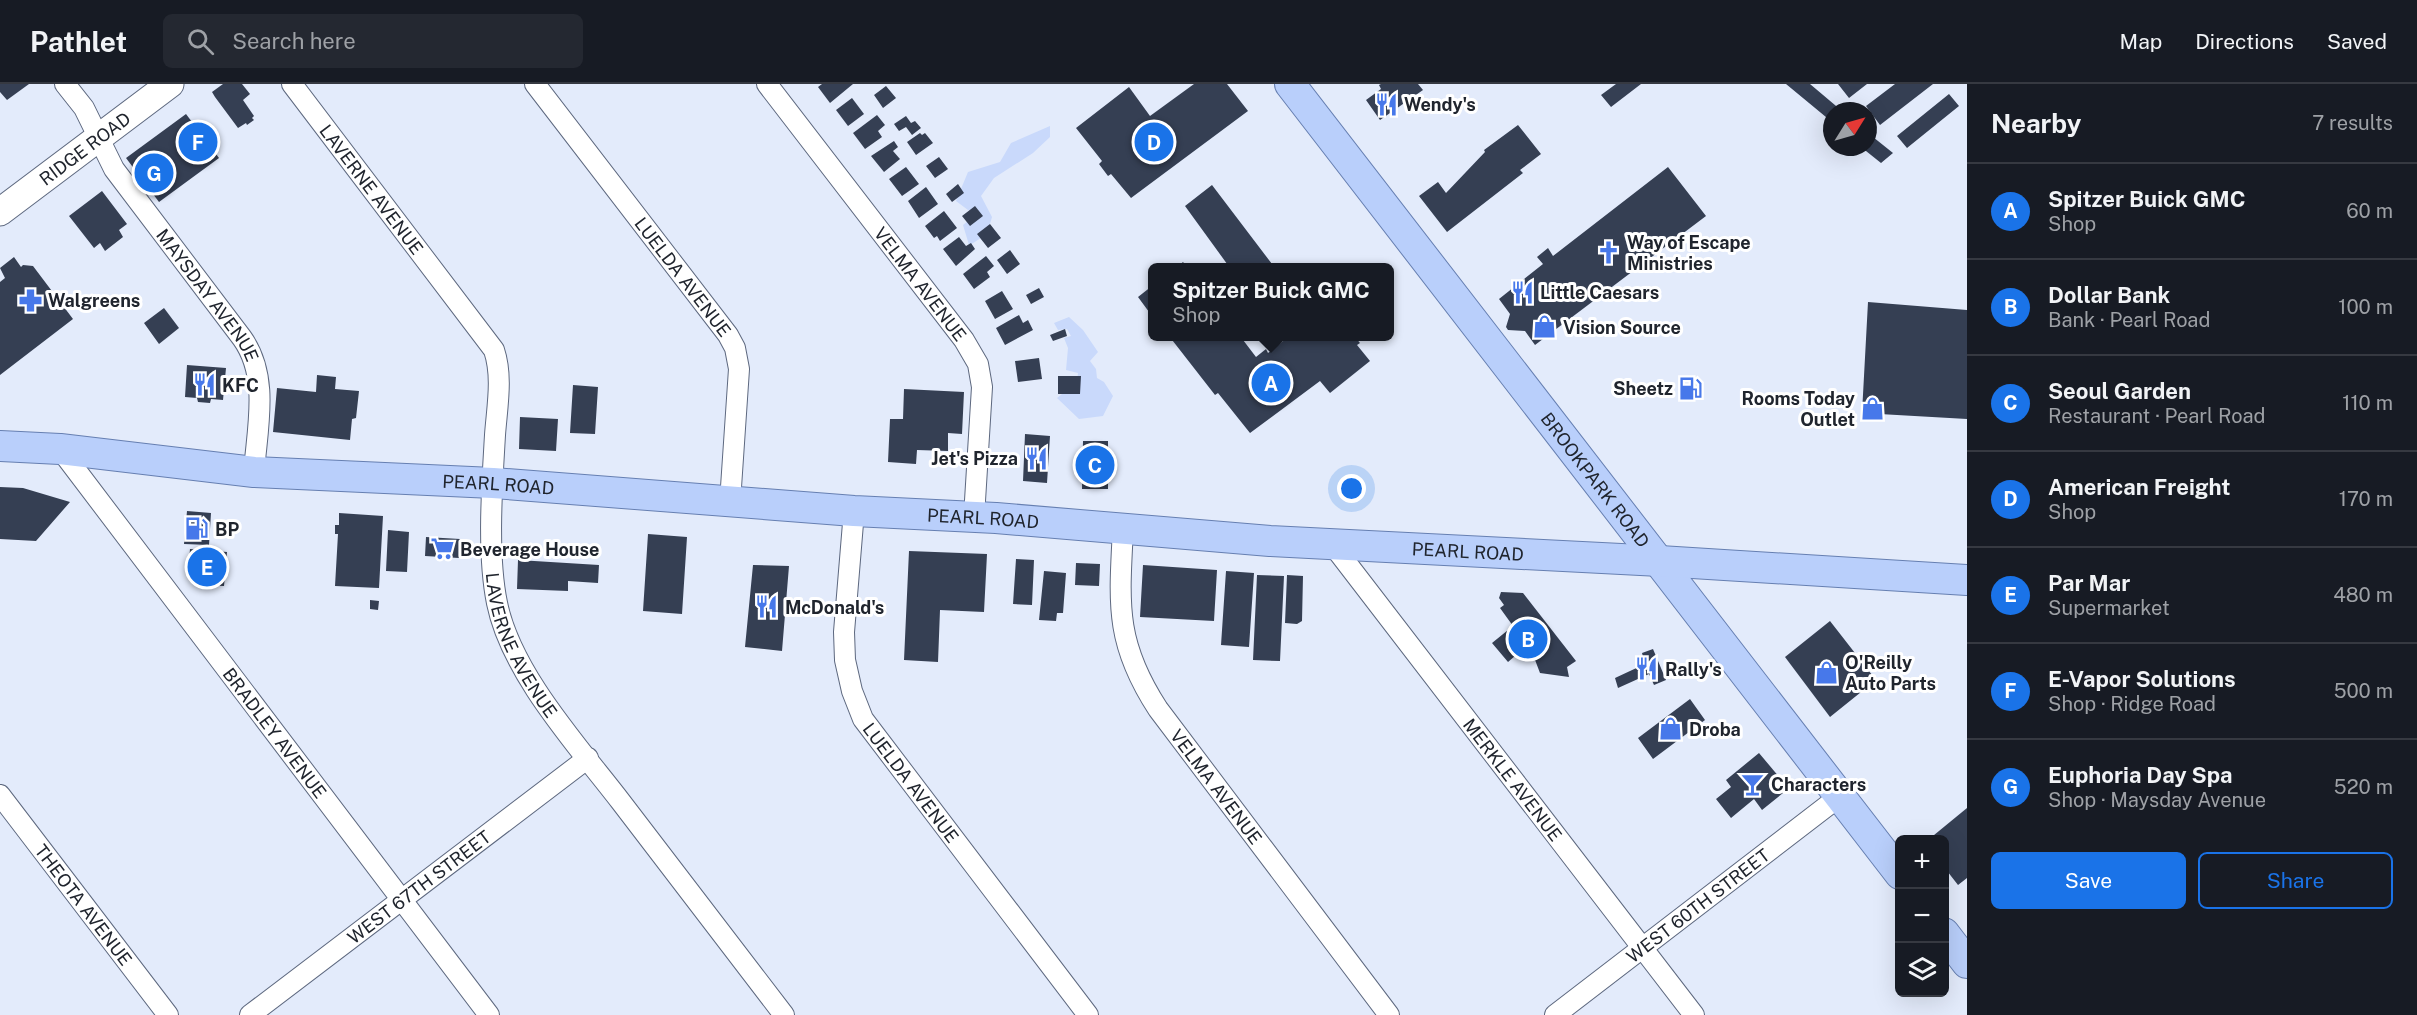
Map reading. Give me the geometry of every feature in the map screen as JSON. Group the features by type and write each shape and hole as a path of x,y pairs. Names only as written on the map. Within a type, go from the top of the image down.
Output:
{"main road":[{"name":"RIDGE ROAD","path":"0,212 170,84"},
{"name":"BROOKPARK ROAD","path":"1290,84 1895,869"},
{"name":"PEARL ROAD","path":"0,446 60,449 254,472 493,483 1332,544 1967,580"},
{"path":"1949,940 1967,963"}],"street":[{"name":"MAYSDAY AVENUE","path":"65,84 84,108 114,169 255,358 260,391 254,472"},
{"name":"LAVERNE AVENUE","path":"292,84 494,350 499,369 493,483 493,577 502,624 523,668 588,759 784,1015"},
{"name":"LUELDA AVENUE","path":"535,84 728,335 735,348 739,369 730,502"},
{"name":"VELMA AVENUE","path":"767,84 964,340 978,364 982,387 974,517"},
{"name":"BRADLEY AVENUE","path":"60,449 489,1015"},
{"name":"LUELDA AVENUE","path":"854,511 844,632 845,660 852,691 863,719 1088,1015"},
{"name":"VELMA AVENUE","path":"1123,529 1120,607 1122,629 1141,684 1158,710 1389,1015"},
{"name":"MERKLE AVENUE","path":"1332,544 1694,1015"},
{"name":"WEST 67TH STREET","path":"250,1015 588,759"},
{"name":"THEOTA AVENUE","path":"0,795 168,1015"},
{"name":"WEST 60TH STREET","path":"1556,1015 1840,796"}],"shaded area":[{"path":"1050,126 1050,137 1033,153 994,178 981,196 992,217 985,234 969,245 963,225 973,217 979,219 978,209 968,210 956,201 968,172 1000,162 1011,143"},
{"path":"1069,317 1083,330 1098,352 1090,361 1096,369 1097,378 1104,382 1113,396 1103,416 1079,419 1057,398 1077,382 1078,373 1066,370 1068,348 1064,338 1071,336 1067,329 1058,330 1054,323"}],"building":[{"path":"0,84 29,84 7,100 0,92"},
{"path":"223,84 242,84 250,94 243,100 254,116 252,118 254,120 247,125 246,123 238,128 212,92"},
{"path":"822,84 853,84 830,103 818,87"},
{"path":"1194,84 1227,84 1248,111 1131,198 1111,174 1108,176 1099,164 1102,161 1076,128 1129,87 1150,116"},
{"name":"Wendy's","path":"1418,84 1423,90 1380,120 1366,100 1381,89 1379,85"},
{"path":"1616,84 1641,84 1611,107 1601,95"},
{"path":"1786,84 1810,84 1831,102 1823,102 1823,115"},
{"path":"1838,84 1867,84 1849,98"},
{"path":"1895,84 1933,84 1880,125 1877,121 1877,102 1871,102"},
{"path":"886,86 896,98 883,108 874,95"},
{"path":"1949,94 1959,106 1907,148 1897,136"},
{"path":"852,98 864,114 848,126 836,110"},
{"path":"186,114 219,158 159,202 126,158"},
{"path":"877,115 885,125 878,131 882,137 865,149 853,133"},
{"path":"906,116 911,123 915,121 921,128 912,135 906,127 899,131 894,124"},
{"path":"1518,125 1541,154 1520,170 1523,173 1447,232 1419,196 1438,182 1446,193 1485,152 1484,150"},
{"path":"920,133 922,135 925,133 933,143 916,155 907,142"},
{"path":"1877,140 1893,153 1881,163 1872,156 1877,156"},
{"path":"894,141 898,147 893,151 900,159 884,172 871,156"},
{"path":"939,157 948,169 935,178 926,166"},
{"path":"906,167 919,184 902,196 889,179"},
{"path":"1668,167 1706,216 1535,345 1525,331 1508,330 1506,327 1510,314 1499,299 1543,264 1537,257 1548,248 1553,256"},
{"path":"958,184 964,193 952,202 946,194"},
{"path":"1212,185 1271,263 1226,263 1185,206"},
{"path":"926,187 938,204 919,218 908,201"},
{"path":"102,191 127,224 119,230 123,237 105,251 100,243 94,248 69,216"},
{"path":"975,206 983,216 970,226 962,216"},
{"path":"944,211 957,228 940,241 937,236 934,238 925,226"},
{"path":"990,224 1001,238 988,248 977,234"},
{"path":"959,237 966,246 971,243 975,249 956,266 943,249"},
{"path":"1010,250 1020,264 1007,274 997,260"},
{"path":"986,256 994,266 987,272 990,277 974,289 963,274"},
{"name":"Walgreens","path":"14,257 21,267 23,265 33,266 73,319 0,375 0,282 5,278 0,268"},
{"path":"1039,288 1044,297 1031,304 1026,295"},
{"path":"1148,289 1148,311 1138,297"},
{"path":"1002,291 1013,309 995,319 985,301"},
{"path":"1868,302 1967,310 1967,419 1862,413"},
{"path":"164,308 179,328 159,344 144,323"},
{"path":"1019,315 1023,323 1028,320 1033,330 1005,345 996,328"},
{"path":"1065,329 1067,336 1053,341 1050,335"},
{"path":"1173,341 1244,341 1256,357 1266,349 1268,353 1283,341 1358,341 1360,343 1357,345 1370,361 1330,393 1320,381 1250,433 1218,393 1215,395"},
{"path":"1039,358 1042,379 1018,382 1015,361"},
{"path":"187,365 226,368 223,400 211,399 210,403 198,402 197,398 185,397"},
{"path":"317,375 336,377 335,389 359,391 356,418 352,419 350,440 273,432 277,388 316,392"},
{"path":"1058,376 1081,376 1080,394 1058,394"},
{"path":"573,385 598,387 595,434 570,433"},
{"path":"904,389 964,392 962,434 948,433 948,451 917,450 916,464 888,462 890,419 903,419"},
{"path":"520,417 558,419 556,451 519,449"},
{"name":"Jet's Pizza","path":"1025,434 1050,436 1047,483 1023,481"},
{"path":"1083,441 1108,441 1108,489 1082,489"},
{"path":"0,487 23,488 70,502 36,541 0,539"},
{"path":"187,511 211,513 209,545 184,544"},
{"path":"339,513 383,516 379,588 335,586 338,534 335,534 335,525 339,525"},
{"path":"388,530 409,532 407,572 386,571"},
{"path":"648,534 687,537 682,614 643,611"},
{"path":"426,537 460,539 459,558 425,556"},
{"path":"190,549 227,552 224,586 200,585 200,575 188,573"},
{"path":"909,551 987,554 984,612 940,610 938,662 904,660"},
{"path":"1016,559 1034,560 1032,605 1013,604"},
{"path":"518,560 599,565 598,583 568,581 568,591 517,589"},
{"path":"1076,563 1100,564 1099,586 1075,585"},
{"name":"McDonald's","path":"753,565 789,566 782,651 745,647"},
{"path":"1143,565 1217,570 1214,621 1140,617"},
{"path":"1044,571 1066,573 1063,613 1057,613 1056,621 1039,620"},
{"path":"1226,571 1254,573 1249,647 1221,645"},
{"path":"1257,575 1284,576 1280,661 1253,660"},
{"path":"1287,575 1303,576 1302,621 1297,624 1285,623"},
{"path":"1501,592 1523,593 1576,661 1567,667 1569,677 1540,673 1532,652 1522,650 1508,662 1492,643 1513,626 1500,608 1504,605 1499,598"},
{"path":"370,600 379,601 378,610 370,609"},
{"path":"1830,621 1876,680 1830,717 1785,657"},
{"name":"Rally's","path":"1653,649 1666,680 1654,685 1649,674 1618,688 1615,678 1645,664 1642,653"},
{"name":"Droba","path":"1690,699 1705,720 1653,759 1638,738"},
{"name":"Characters","path":"1759,753 1780,778 1775,782 1783,793 1762,810 1754,799 1731,818 1716,799 1731,787 1726,780"},
{"path":"1967,808 1967,878 1958,885 1949,873 1949,835 1934,835"}],"place":[{"name":"Wendy's","path":"1386,104"},
{"name":"E-Vapor Solutions","path":"198,142"},
{"name":"American Freight","path":"1154,142"},
{"name":"Euphoria Day Spa","path":"154,173"},
{"name":"Way of Escape Ministries","path":"1609,252"},
{"name":"Little Caesars","path":"1522,292"},
{"name":"Walgreens","path":"30,300"},
{"name":"Vision Source","path":"1545,327"},
{"name":"Spitzer Buick GMC","path":"1271,383"},
{"name":"KFC","path":"204,385"},
{"name":"Sheetz","path":"1691,388"},
{"name":"Rooms Today Outlet","path":"1873,408"},
{"name":"Jet's Pizza","path":"1036,458"},
{"name":"Seoul Garden","path":"1095,465"},
{"name":"BP","path":"197,529"},
{"name":"Beverage House","path":"442,549"},
{"name":"Par Mar","path":"207,567"},
{"name":"McDonald's","path":"767,607"},
{"name":"Dollar Bank","path":"1528,639"},
{"name":"Rally's","path":"1647,669"},
{"name":"O'Reilly Auto Parts","path":"1827,672"},
{"name":"Droba","path":"1671,729"},
{"name":"Characters","path":"1753,784"}]}
